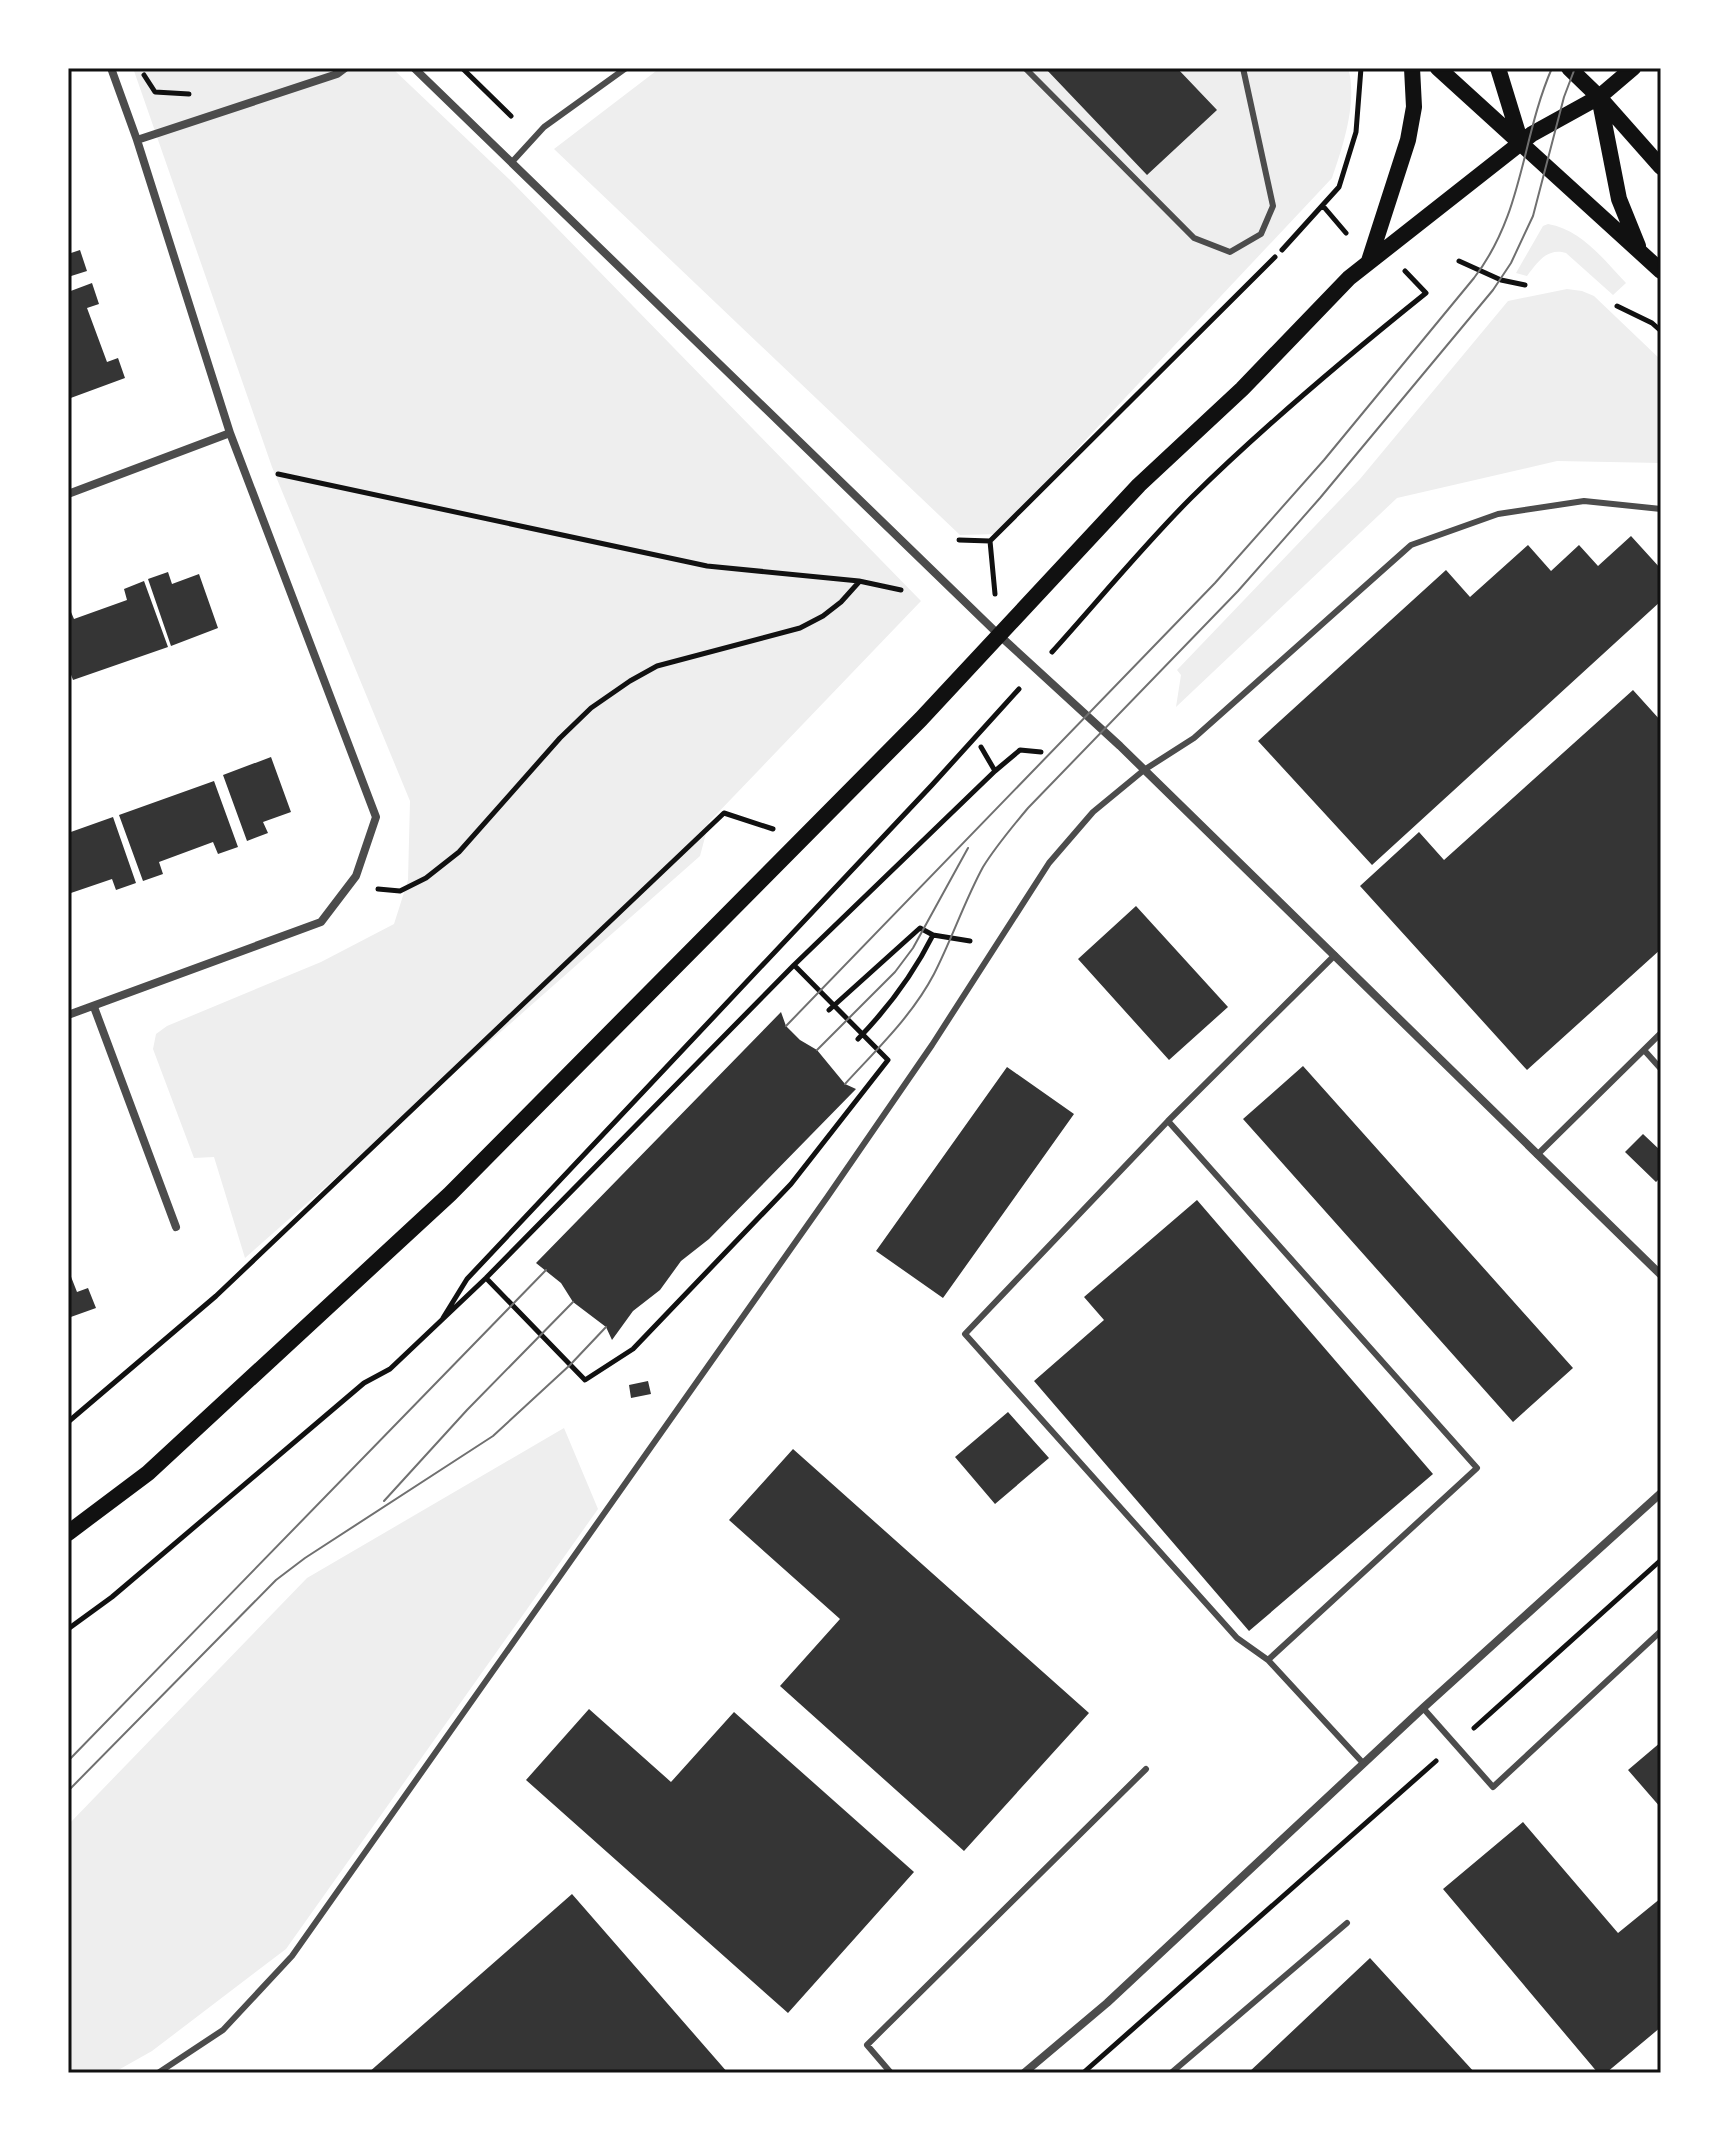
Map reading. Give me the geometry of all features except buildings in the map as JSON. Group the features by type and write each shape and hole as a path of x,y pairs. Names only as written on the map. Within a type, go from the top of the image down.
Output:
{"main road":[{"path":"1369,261 1408,140 1414,107 1412,68"},
{"path":"1438,68 1661,271"},
{"path":"1498,68 1521,144"},
{"path":"1569,68 1661,167"},
{"path":"68,1533 148,1473 450,1194 921,719 1139,485 1242,389 1369,261 1532,134 1599,97 1633,68"},
{"path":"1599,97 1619,199 1639,251"}],"street":[{"path":"68,1015 321,922 356,876 376,817 230,433 137,140 111,68"},
{"path":"137,140 337,74 345,68"},
{"path":"414,68 999,635 1144,770 1661,1275"},
{"path":"68,494 230,433"},
{"path":"94,1007 176,1227"},
{"path":"1024,2073 1107,2003 1363,1763 1661,1493"}],"lane":[{"path":"512,162 544,127 626,68"},
{"path":"1025,68 1194,238 1230,252 1261,234 1273,206 1244,71"},
{"path":"158,2073 223,2030 292,1956 828,1196 932,1045 1049,863 1093,812 1144,770 1194,738 1411,545 1498,514 1584,501 1661,509"},
{"path":"1335,955 1168,1121 965,1334 1237,1638 1268,1660 1363,1763"},
{"path":"1537,1155 1661,1033"},
{"path":"1644,1050 1661,1069"},
{"path":"1168,1121 1477,1468 1268,1660"},
{"path":"1423,1708 1493,1787 1661,1631"},
{"path":"891,2073 867,2045 1146,1769"},
{"path":"1171,2073 1347,1923"}],"path":[{"path":"141,68 155,92 190,94 203,91"},
{"path":"462,68 511,116"},
{"path":"959,540 990,541 1304,229 1339,187 1356,132 1361,68"},
{"path":"1459,261 1501,280 1525,285"},
{"path":"443,1318 467,1279 932,785 1189,500 1364,342 1426,293"},
{"path":"1617,306 1652,323 1661,331"},
{"path":"278,474 707,566 859,581 901,590"},
{"path":"990,541 999,635"},
{"path":"377,889 400,891 426,878 459,852 570,728 591,708 630,681 657,666 800,628 841,602 859,581"},
{"path":"981,747 995,771"},
{"path":"68,1629 112,1597 364,1383 390,1369 486,1278 794,965 995,771 1020,750 1041,752"},
{"path":"68,1422 216,1296 724,813 801,837"},
{"path":"829,1010 920,928 933,935 951,936 967,942 972,940"},
{"path":"858,1039 894,1000 933,935"},
{"path":"486,1278 585,1380 633,1349 791,1184 888,1060 794,965"},
{"path":"1083,2073 1661,1560"}],"shaded area":[{"path":"133,68 392,68 510,180 921,601 709,822 700,856 245,1258 214,1157 194,1158 153,1049 156,1034 167,1026 321,962 394,924 408,880 410,801 272,467"},
{"path":"660,68 1348,68 1351,95 1348,123 1332,178 997,534 960,535 554,149"},
{"path":"1548,224 1582,239 1626,283 1613,295 1566,253 1559,252 1543,257 1527,276 1516,273 1543,226"},
{"path":"1567,289 1594,296 1661,360 1661,463 1557,461 1397,498 1176,707 1181,675 1177,670 1360,479 1508,301"},
{"path":"564,1428 598,1509 286,1949 152,2051 113,2073 68,2073 68,1825 307,1578"}],"tram line":[{"path":"786,1026 1215,583 1324,460 1474,278 1503,228 1552,68"},
{"path":"845,1084 893,1032 925,989 983,867 1010,829 1238,591 1320,498 1493,290 1511,263 1533,216 1564,97 1575,68"},
{"path":"817,1050 895,972 913,948 968,848"},
{"path":"68,1761 546,1270"},
{"path":"384,1501 467,1410 573,1302"},
{"path":"68,1791 276,1580 493,1436 606,1327"}]}
